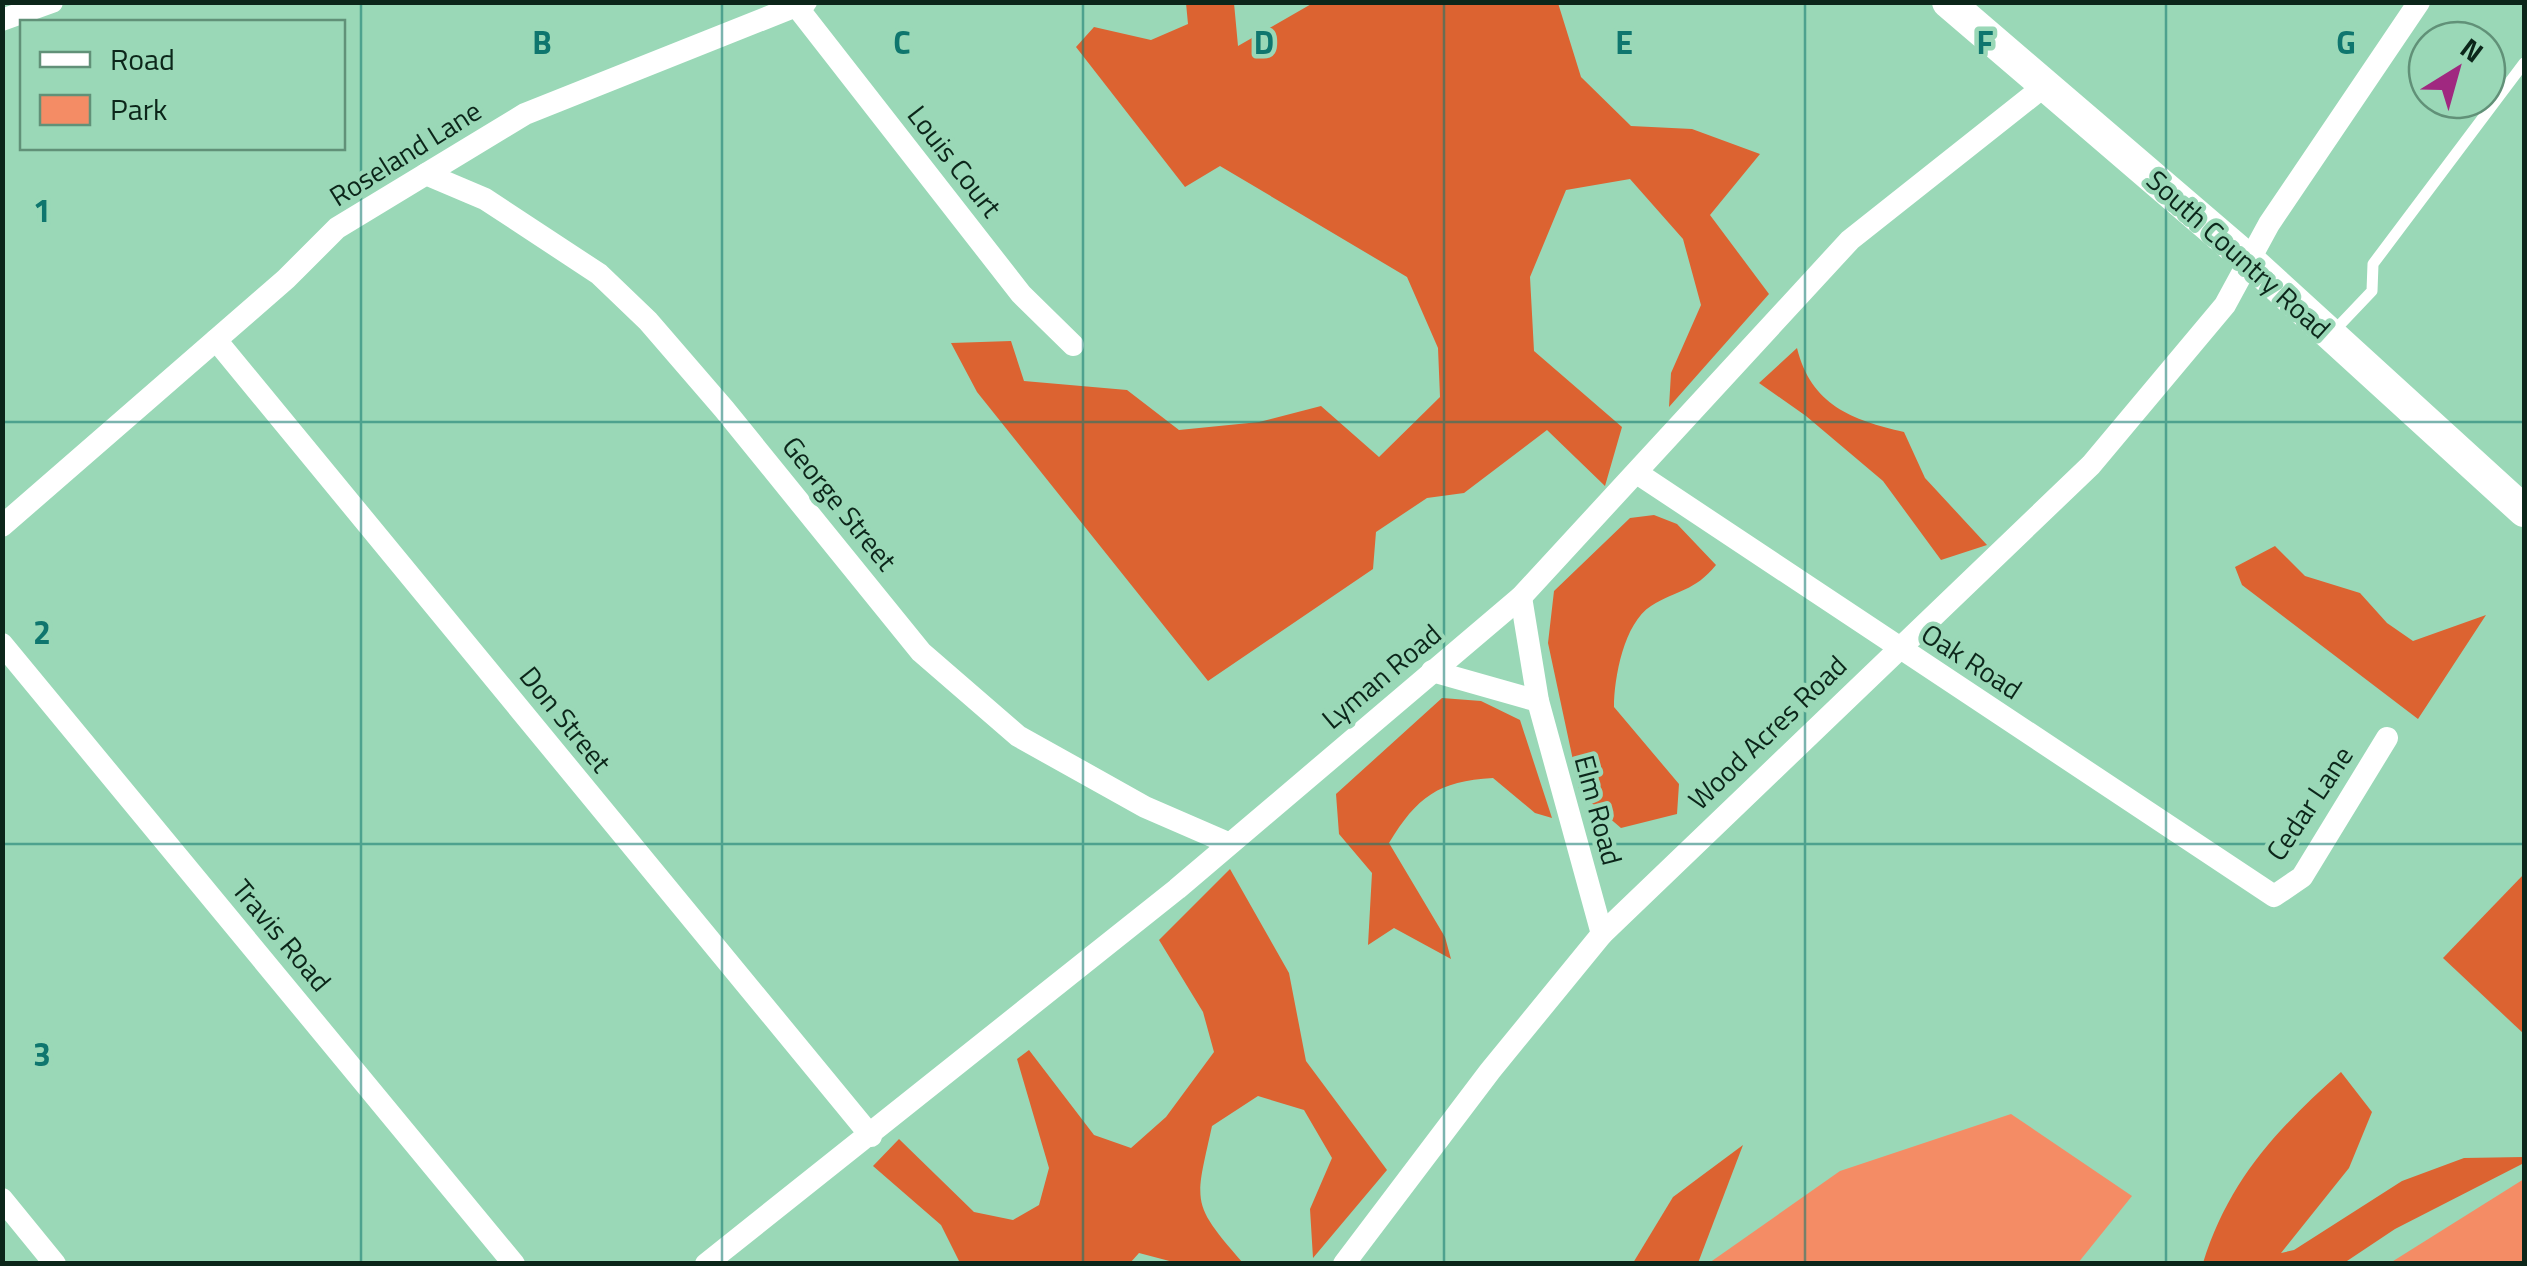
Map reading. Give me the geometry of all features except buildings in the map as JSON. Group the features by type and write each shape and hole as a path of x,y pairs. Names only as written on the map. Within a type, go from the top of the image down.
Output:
{"main road":[{"name":"South Country Road","path":"1948,2 2250,262 2524,510"}],"street":[{"path":"2,20 52,2"},
{"name":"Wood Acres Road","path":"1344,1264 1490,1071 1602,934 2091,465 2225,305 2269,224 2419,2"},
{"name":"Roseland Lane","path":"2,526 338,228 525,114 802,5"},
{"name":"Louis Court","path":"802,5 1021,294 1074,346"},
{"name":"Lyman Road","path":"706,1264 871,1136 1521,597 1850,240 2047,84"},
{"name":"George Street","path":"426,174 485,199 599,274 648,321 724,409 921,652 1018,736 1146,808 1228,843"},
{"name":"Don Street","path":"216,340 871,1136"},
{"name":"Oak Road","path":"1637,474 2274,896"},
{"name":"Elm Road","path":"1521,597 1538,701 1602,934"},
{"name":"Travis Road","path":"2,644 514,1264"},
{"path":"1432,671 1538,701"},
{"name":"Cedar Lane","path":"2274,896 2302,877 2387,738"},
{"path":"2,1198 55,1264"}],"lane":[{"path":"2330,335 2372,291 2370,270 2376,259 2524,64"}],"green space":[{"path":"2011,1114 2132,1196 2078,1263 1709,1263 1840,1171"},
{"path":"2524,1179 2524,1263 2390,1263"}],"shaded area":[{"path":"1186,3 1234,3 1238,46 1313,3 1558,3 1581,77 1631,126 1692,129 1760,154 1710,215 1769,294 1669,407 1671,373 1701,305 1683,239 1630,179 1566,190 1530,277 1534,351 1622,427 1605,486 1547,430 1464,493 1427,498 1376,532 1373,569 1208,681 977,392 951,343 1011,341 1024,381 1127,390 1179,430 1259,422 1321,406 1379,457 1440,397 1438,348 1407,277 1220,166 1185,187 1076,47 1094,27 1151,40 1188,24"},
{"path":"1797,348 1812,383 1836,407 1867,422 1904,432 1925,478 1987,545 1941,560 1883,481 1806,416 1759,383"},
{"path":"1654,515 1677,524 1716,565 1693,585 1651,606 1627,638 1614,707 1679,784 1677,814 1621,828 1580,793 1548,643 1554,591 1630,518"},
{"path":"2275,546 2305,576 2360,593 2387,623 2413,641 2486,615 2418,719 2242,585 2235,567"},
{"path":"1442,698 1481,701 1520,720 1552,818 1535,813 1493,778 1457,783 1431,794 1399,827 1389,843 1445,937 1451,959 1394,928 1368,945 1372,873 1339,834 1336,794"},
{"path":"1230,869 1289,973 1306,1061 1387,1170 1313,1258 1310,1209 1332,1158 1304,1110 1258,1096 1212,1126 1200,1188 1205,1213 1213,1227 1243,1263 1177,1263 1139,1253 1130,1263 960,1263 941,1225 873,1166 899,1139 974,1212 1013,1220 1039,1205 1049,1168 1017,1059 1029,1050 1094,1135 1131,1148 1166,1117 1214,1052 1203,1012 1159,940"},
{"path":"2524,874 2524,1034 2443,958"},
{"path":"2341,1072 2372,1112 2349,1168 2281,1253 2294,1250 2402,1181 2464,1158 2524,1157 2524,1163 2395,1229 2344,1263 2203,1263 2241,1181 2296,1114"},
{"path":"1743,1145 1698,1263 1633,1263 1673,1197"}]}
